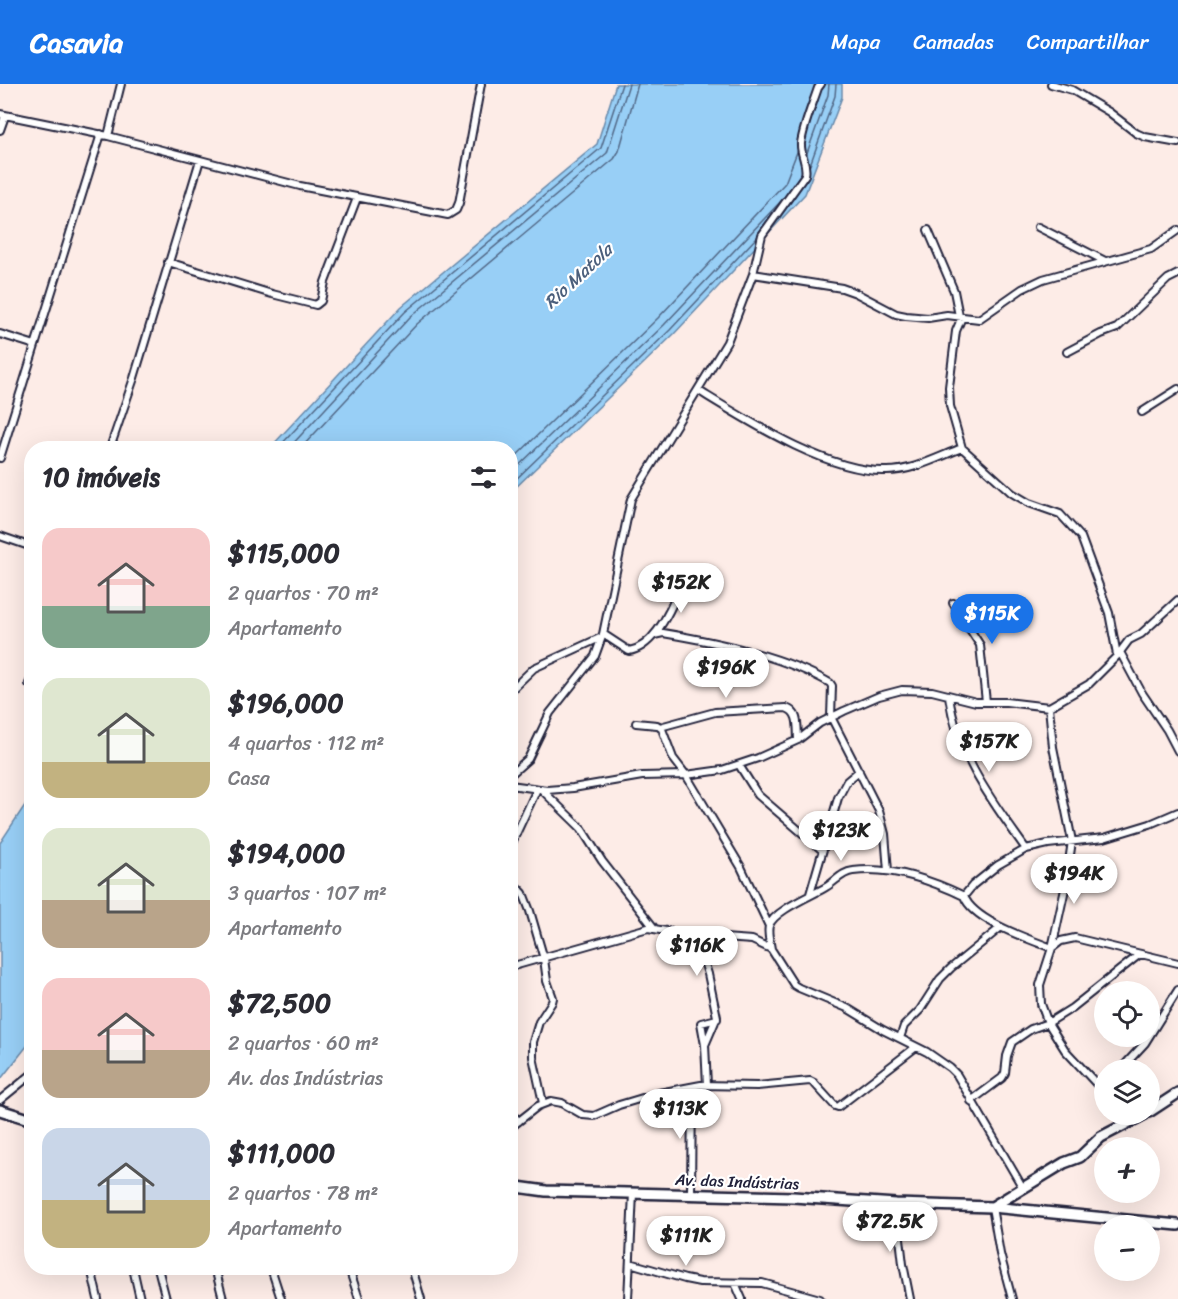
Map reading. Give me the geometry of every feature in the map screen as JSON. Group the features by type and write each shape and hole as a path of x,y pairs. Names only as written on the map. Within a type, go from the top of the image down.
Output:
{"street":[{"path":"0,458 121,84"},
{"path":"0,130 2,115 104,135 300,186 448,215 452,214 459,203 481,84"},
{"path":"518,768 528,759 550,713 590,663 603,636 631,499 727,342 753,274 762,235 805,176 801,145 804,129 821,84"},
{"path":"1051,84 1072,90 1109,112 1136,133 1178,144"},
{"path":"112,441 134,378 200,160"},
{"path":"168,262 316,305 321,301 325,282 357,198"},
{"path":"1038,227 1104,261"},
{"path":"928,230 954,291 960,316 949,387 950,406 962,448 1012,493 1029,503 1059,513 1081,537 1109,613 1118,654 1178,751"},
{"path":"753,274 842,288 906,316 979,318 1022,289 1043,279 1151,249 1178,230"},
{"path":"1067,352 1117,328 1168,279 1178,274"},
{"path":"0,334 35,345"},
{"path":"1142,412 1178,389"},
{"path":"699,391 814,454 863,470 888,472 904,469 962,448"},
{"path":"0,536 24,544"},
{"path":"603,636 629,651 642,645 654,635 670,611 682,580"},
{"path":"518,786 539,789 573,788 642,776 686,775 722,770 798,740 831,717 879,696 902,690 918,689 986,702 1049,707 1089,684 1129,640 1141,634 1178,600"},
{"path":"953,603 980,645 986,702"},
{"path":"654,635 663,633 739,649 827,681 832,686 831,717 879,811 885,834 888,871"},
{"path":"518,683 534,668 603,636"},
{"path":"949,696 958,737 972,769 1026,849"},
{"path":"1049,707 1053,747 1072,841 1052,948 1040,985 1041,1004 1048,1023 1076,1064 1094,1082"},
{"path":"636,723 660,727 703,714 786,708 792,710 796,715 798,740"},
{"path":"660,727 673,758 686,775 741,867 769,926 771,949 794,985 847,1008 950,1068 957,1076 1023,1188"},
{"path":"739,765 758,795 822,850"},
{"path":"810,894 843,788 859,771"},
{"path":"518,831 539,789"},
{"path":"539,789 581,828 602,861 655,929"},
{"path":"964,896 998,865 1026,849 1104,838 1150,824 1178,812"},
{"path":"769,926 780,914 850,871 888,871 943,885 964,896 968,903 1000,928 1052,948"},
{"path":"518,888 523,893 530,911 553,1000 539,1022 533,1042 533,1057 543,1103"},
{"path":"900,1038 904,1026 920,1010 940,979 1000,928"},
{"path":"518,965 644,929 752,940 771,949"},
{"path":"696,936 708,974 717,1019 705,1045"},
{"path":"1052,948 1062,941 1075,938 1178,963"},
{"path":"971,1101 1002,1078 1005,1073 1006,1056 1012,1042 1031,1029 1048,1023 1072,1008 1140,954"},
{"path":"1130,1059 1145,1043 1178,990"},
{"path":"707,1084 705,1045 701,1023 717,1019"},
{"path":"519,1121 543,1103 556,1102 583,1114 594,1116 619,1105 659,1093 707,1084 723,1087 810,1081 838,1107 916,1047"},
{"path":"0,1100 24,1080"},
{"path":"691,1194 692,1087"},
{"path":"1160,1105 1178,1093"},
{"path":"0,1110 24,1118"},
{"path":"1012,1299 1000,1254 992,1207 1064,1163 1080,1156 1101,1137 1126,1125"},
{"name":"Av. das Indústrias","path":"518,1187 546,1191 794,1197 896,1204 992,1207 1178,1226"},
{"path":"628,1299 633,1193"},
{"path":"896,1204 903,1264 910,1299"},
{"path":"630,1263 693,1280 762,1283 820,1299"},
{"path":"93,1275 98,1299"},
{"path":"135,1275 140,1299"},
{"path":"160,1275 166,1299"},
{"path":"217,1275 223,1299"},
{"path":"273,1275 281,1299"},
{"path":"351,1275 359,1299"},
{"path":"414,1275 421,1299"},
{"path":"735,1283 742,1299"}],"water":[{"name":"Rio Matola","path":"616,84 842,84 842,97 805,194 674,334 518,485 518,441 277,441 401,307 597,144"},
{"path":"24,807 24,1050 0,1080 0,843"}]}
